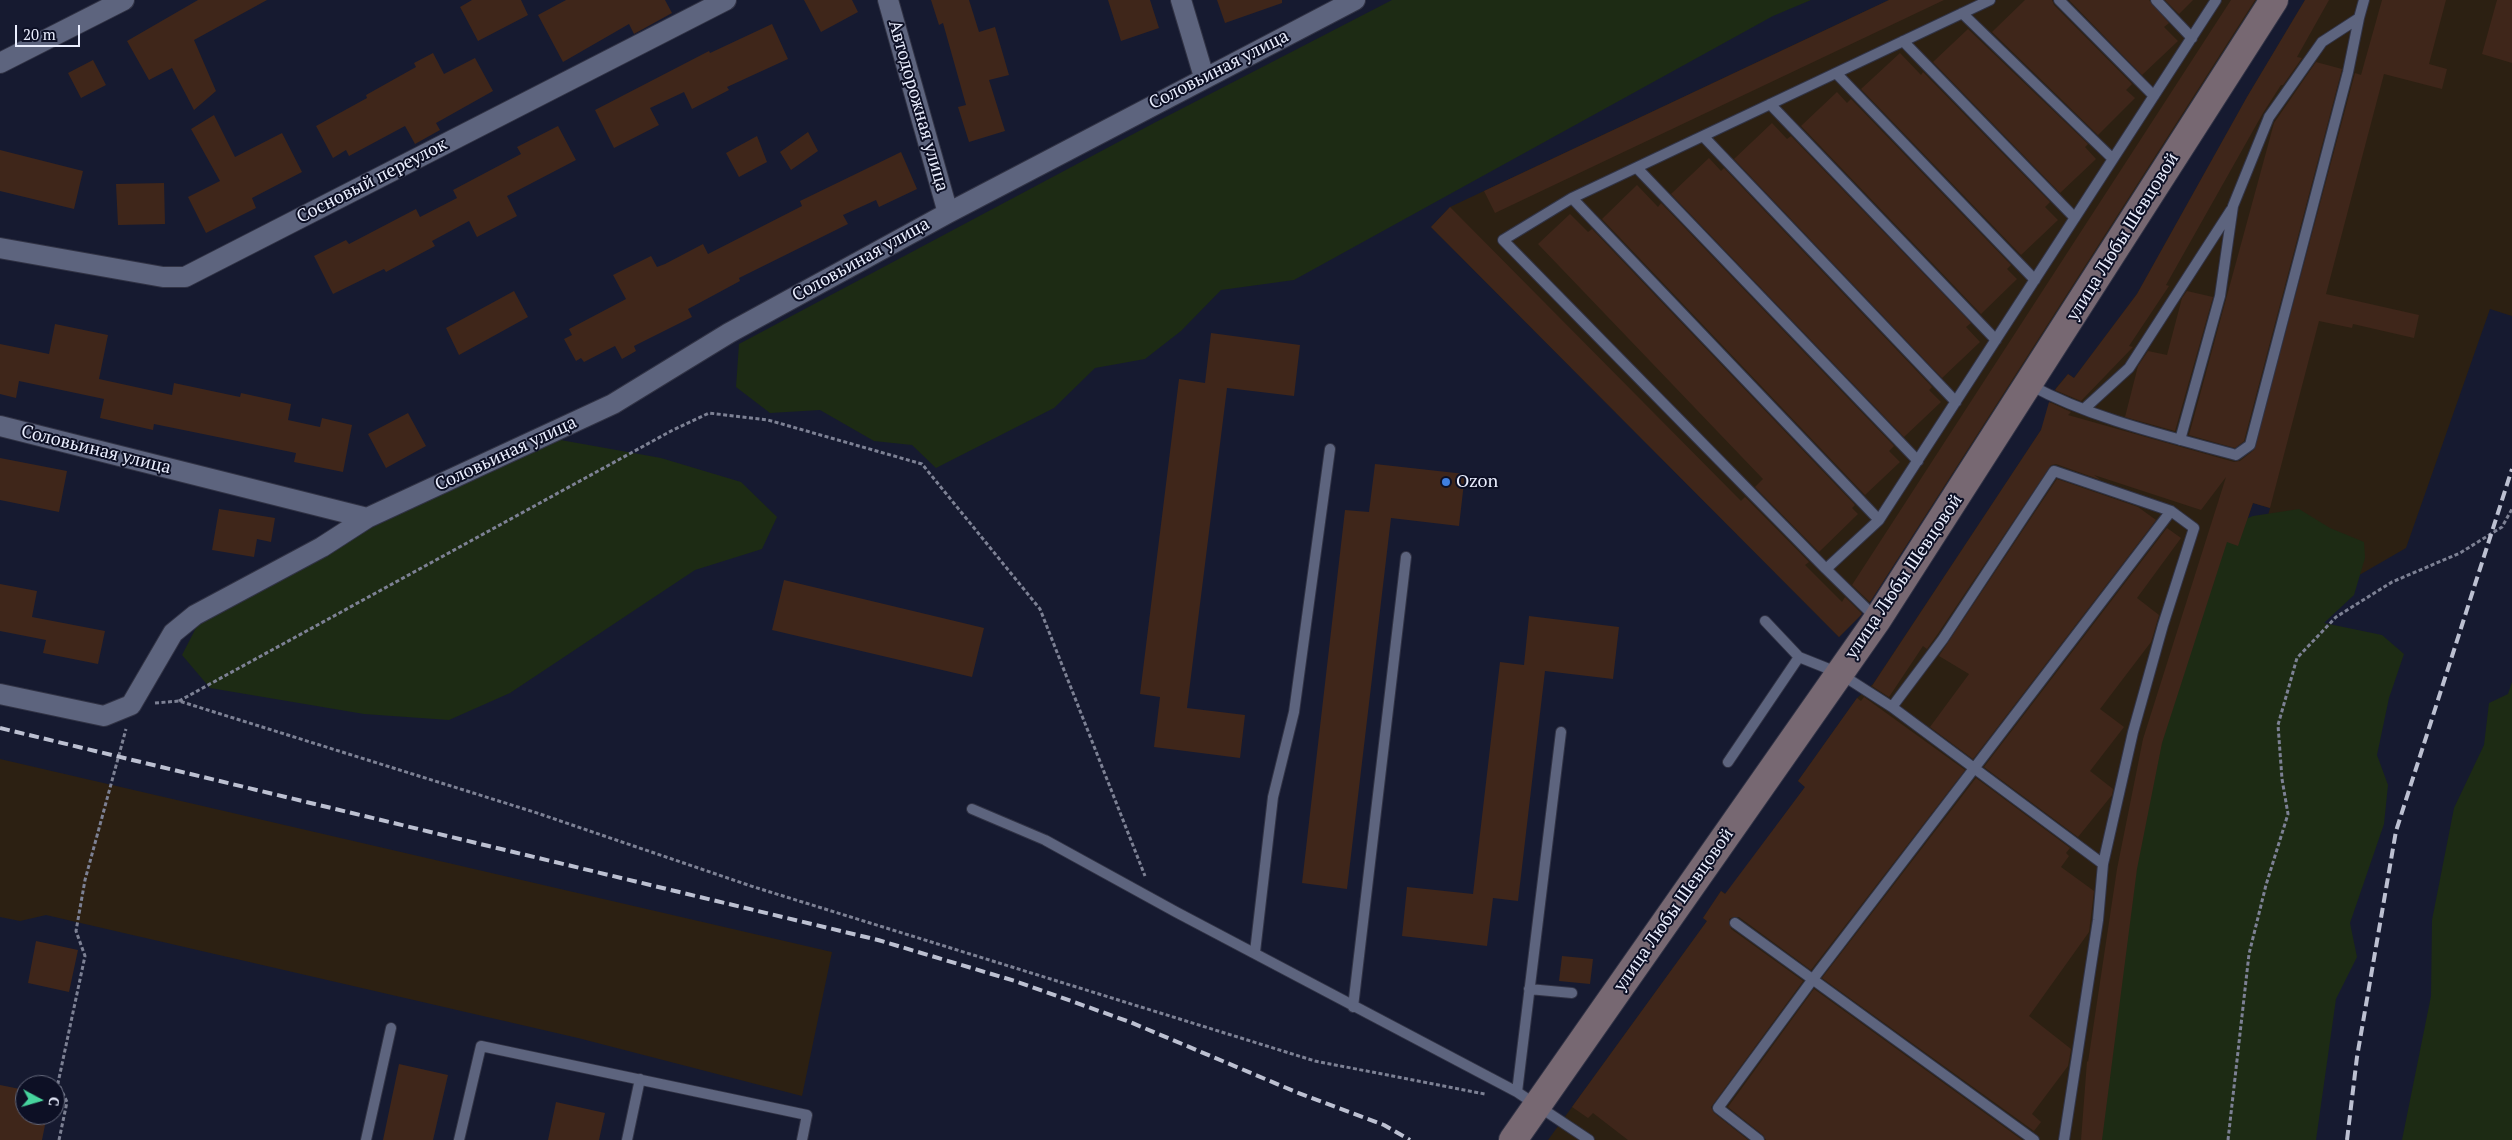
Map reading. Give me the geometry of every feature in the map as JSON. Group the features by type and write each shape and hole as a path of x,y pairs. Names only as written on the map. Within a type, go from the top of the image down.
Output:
{"street":[{"path":"0,64 124,0"},
{"name":"Сосновый переулок","path":"0,248 163,277 185,277 726,0"},
{"name":"Автодорожная улица","path":"888,0 948,213"},
{"path":"1182,0 1204,77"},
{"name":"Соловьиная улица","path":"131,705 173,633 195,615 322,547 367,518 613,404 729,333 948,213 1204,77 1355,0"},
{"name":"улица Любы Шевцовой","path":"1513,1140 1528,1098 1878,620 2274,0"},
{"name":"Соловьиная улица","path":"0,426 367,518"},
{"path":"0,694 104,716 131,705"}],"lane":[{"path":"1878,620 1503,240 1572,198 1990,0"},
{"path":"2058,0 2154,96"},
{"path":"2156,0 2192,38"},
{"path":"1826,569 1879,520 2216,0"},
{"path":"2029,384 2056,399 2180,440 2236,454 2250,445 2348,72 2364,0"},
{"path":"1962,13 2113,159"},
{"path":"2084,409 2129,368 2233,206 2270,117 2322,42 2359,18"},
{"path":"1903,41 2075,218"},
{"path":"1836,73 2035,280"},
{"path":"1770,104 1996,340"},
{"path":"1703,136 1956,402"},
{"path":"1637,168 1918,461"},
{"path":"1572,198 1879,520"},
{"path":"2180,440 2220,296 2233,206"},
{"path":"1254,952 1273,797 1294,712 1330,449"},
{"path":"1892,707 1943,640 2054,471 2171,511 2194,528 2163,625 2133,732 2102,864 2098,920 2064,1140"},
{"path":"1760,1140 1718,1108 1813,979 2171,511"},
{"path":"1353,1007 1406,557"},
{"path":"1765,622 1799,657 1839,673 1892,707 2102,864"},
{"path":"1728,762 1799,657"},
{"path":"1528,1098 1530,990 1561,732"},
{"path":"972,809 1045,840 1353,1007 1528,1098 1588,1140"},
{"path":"1735,923 2034,1140"},
{"path":"1530,990 1572,993"},
{"path":"366,1140 391,1028"},
{"path":"459,1140 480,1046 807,1115 802,1140"},
{"path":"627,1140 640,1080"}],"path":[{"path":"179,701 671,431 709,413 768,420 922,464 1040,609 1154,900"},
{"path":"2228,1140 2249,954 2266,885 2288,814 2282,779 2278,725 2297,658 2336,617 2392,582 2460,553 2502,527 2512,509"},
{"path":"59,1140 67,1102 58,1083 85,956 76,932 85,880 110,782 120,756 131,705 179,701 524,809 754,887 1315,1061 1490,1095"}],"shaded area":[{"path":"1889,0 2259,0 1872,599 1858,618 1839,637 1431,227 1450,207"},
{"path":"2305,0 2512,0 2512,316 2490,309 2406,548 2323,596 2252,575 2270,508 2253,503 2238,546 2102,1140 1548,1140 1707,921 1703,918 1721,891 1726,894 1805,787 1798,781 1857,698 1873,684 2041,430 2056,388 2068,374 2074,378 2137,294 2247,97"},
{"path":"0,759 832,952 802,1096 578,1038 46,915 20,921 0,917"}],"green space":[{"path":"1392,0 1811,0 1773,16 1294,280 1221,290 1181,331 1145,359 1095,368 1054,408 936,468 912,445 874,441 820,410 770,413 736,387 739,344 1154,123"},
{"path":"555,439 661,458 741,482 777,517 762,549 695,570 510,693 449,720 364,714 210,688 182,655 200,620 340,543"},
{"path":"2299,509 2330,528 2364,542 2365,558 2354,595 2324,623 2382,635 2404,654 2389,698 2377,755 2388,785 2384,824 2350,923 2357,957 2336,999 2316,1140 2097,1140 2145,792 2225,527 2253,516"},
{"path":"2512,682 2512,1140 2402,1140 2431,996 2432,920 2454,808 2484,745 2489,703 2508,694"}],"building":[{"path":"198,0 267,0 194,40 216,91 194,110 172,68 149,80 127,41"},
{"path":"472,0 521,0 528,15 478,41 460,7"},
{"path":"566,0 665,0 672,13 634,34 629,24 563,62 538,15"},
{"path":"804,0 852,0 858,12 821,32"},
{"path":"931,0 969,0 979,32 995,27 1009,75 989,80 1005,131 969,142 958,107 966,105 943,23 939,25"},
{"path":"1108,0 1150,0 1159,28 1121,41"},
{"path":"1217,0 1282,0 1282,3 1225,23"},
{"path":"1889,0 1944,0 1495,213 1484,191"},
{"path":"2025,0 2052,0 2054,5 2132,84 2126,90 2135,98 2098,135 1992,32"},
{"path":"2069,0 2149,0 2169,23 2164,27 2178,41 2142,75"},
{"path":"2165,0 2193,0 2179,14"},
{"path":"2231,0 2255,0 1870,602 1852,585"},
{"path":"2305,0 2329,0 2297,57 2302,58 2283,85 2281,85 2263,113 2166,285 2169,286 2129,346 2133,347 2081,401 2055,390 2068,374 2074,378 2137,294 2247,97"},
{"path":"2382,0 2446,0 2429,64 2447,69 2442,89 2384,74 2326,294 2419,315 2414,338 2353,324 2352,328 2319,321 2270,508 2253,503 2238,546 2227,542 2162,743 2137,869 2102,1140 2081,1140 2087,1061 2117,869 2143,739 2226,477 2201,510 2094,475 2101,480 2056,464 2051,465 1937,635 1927,649 1923,646 1889,697 1872,686 2041,430 2049,402 2071,412 2068,415 2234,462 2240,461 2254,450 2355,73 2361,75"},
{"path":"2497,0 2512,0 2512,63 2482,54"},
{"path":"772,24 788,59 727,87 729,90 692,109 684,92 650,108 659,125 614,148 595,110 709,51 710,53"},
{"path":"1968,29 2088,144 2085,147 2096,159 2060,193 1933,62"},
{"path":"433,53 444,74 475,58 493,91 436,123 440,130 415,144 405,126 349,156 346,150 333,158 316,126 367,98 366,95 416,67 414,63"},
{"path":"1900,53 1921,75 1923,72 2050,202 2045,207 2058,220 2021,255 1861,89"},
{"path":"93,60 106,85 81,98 68,73"},
{"path":"2316,62 2342,69 2244,441 2235,448 2189,435 2274,123"},
{"path":"1837,92 1847,103 1851,99 2011,265 2007,269 2017,279 1981,314 1801,126"},
{"path":"214,115 235,157 282,133 302,172 252,198 256,208 206,233 188,197 220,181 191,129"},
{"path":"1772,123 1787,139 1791,136 1971,323 1966,327 1980,342 1942,378 1734,159"},
{"path":"558,126 576,160 507,196 517,216 477,237 469,221 432,241 435,246 386,272 384,269 333,294 314,256 346,240 349,244 416,209 420,217 457,198 453,190 521,154 517,147"},
{"path":"808,132 818,151 791,170 780,152"},
{"path":"757,136 767,162 739,177 726,153"},
{"path":"0,150 83,171 74,209 0,191"},
{"path":"901,152 917,189 879,207 876,200 843,215 848,224 739,278 740,281 688,309 692,317 634,346 636,351 622,359 615,346 584,362 581,358 576,361 564,339 572,335 569,329 626,299 613,275 651,256 657,267 703,244 708,254 802,206 800,201"},
{"path":"1709,158 1721,171 1724,168 1932,387 1929,390 1941,402 1904,437 1671,194"},
{"path":"164,183 165,224 118,225 116,184"},
{"path":"1637,185 1658,207 1661,203 1894,446 1889,451 1900,462 1865,495 1602,219"},
{"path":"1450,207 1741,501 1745,497 1809,562 1805,565 1842,602 1845,597 1862,614 1839,637 1431,227"},
{"path":"1570,214 1588,232 1592,229 1855,505 1852,508 1858,514 1819,552 1755,487 1763,479 1538,244"},
{"path":"514,291 528,317 459,355 446,328"},
{"path":"2187,291 2213,297 2175,431 2125,417 2138,366 2148,351 2167,355 2182,298"},
{"path":"55,324 108,335 99,379 172,395 174,383 240,397 241,393 291,404 288,420 320,427 322,418 352,425 343,472 294,462 296,453 154,424 153,430 100,418 104,399 19,381 16,398 0,394 0,344 49,354"},
{"path":"1211,333 1300,345 1294,396 1227,388 1187,708 1245,715 1240,758 1154,747 1160,697 1140,694 1179,379 1205,383"},
{"path":"408,413 426,446 386,468 368,434"},
{"path":"0,458 67,471 59,512 0,500"},
{"path":"1375,464 1465,474 1459,526 1391,518 1347,889 1302,883 1345,510 1369,512"},
{"path":"2057,479 2138,507 2156,520 1973,759 1930,727 1969,674 1939,656"},
{"path":"219,509 275,518 271,542 257,539 254,557 212,550"},
{"path":"2167,528 2181,538 2137,598 2159,615 2151,642 2100,709 2124,727 2090,771 2113,789 2112,795 2078,837 1984,767"},
{"path":"784,580 984,628 972,677 772,630"},
{"path":"0,584 37,591 32,617 105,631 98,664 43,653 46,640 0,631"},
{"path":"1529,616 1619,627 1613,679 1545,671 1518,901 1493,898 1487,946 1402,936 1407,887 1473,894 1500,662 1524,665"},
{"path":"1864,697 1965,770 1811,970 1739,917 1729,919 1731,929 1803,981 1711,1107 1714,1113 1748,1140 1628,1140 1593,1113 1588,1118 1572,1107 1707,921 1703,918 1721,891 1725,894 1805,787 1798,781 1857,698 1861,701"},
{"path":"1976,778 2070,848 2066,853 2069,856 2061,867 2094,891 2089,932 2029,1016 2071,1049 2068,1066 2032,1114 2041,1122 2034,1131 1822,978"},
{"path":"36,941 78,950 69,992 28,983"},
{"path":"1562,956 1593,959 1590,984 1559,981"},
{"path":"1814,989 2022,1140 1766,1140 1763,1135 1728,1107"},
{"path":"399,1064 448,1075 433,1140 383,1140"},
{"path":"0,1085 15,1088 15,1125 45,1125 42,1140 0,1140"},
{"path":"556,1102 605,1113 599,1140 548,1140"}],"railway":[{"path":"2347,1140 2357,1057 2396,831 2512,469"},
{"path":"0,728 878,940 1015,981 1130,1022 1296,1092 1384,1125 1410,1140"}],"place":[{"name":"Ozon","path":"1446,482"}]}
